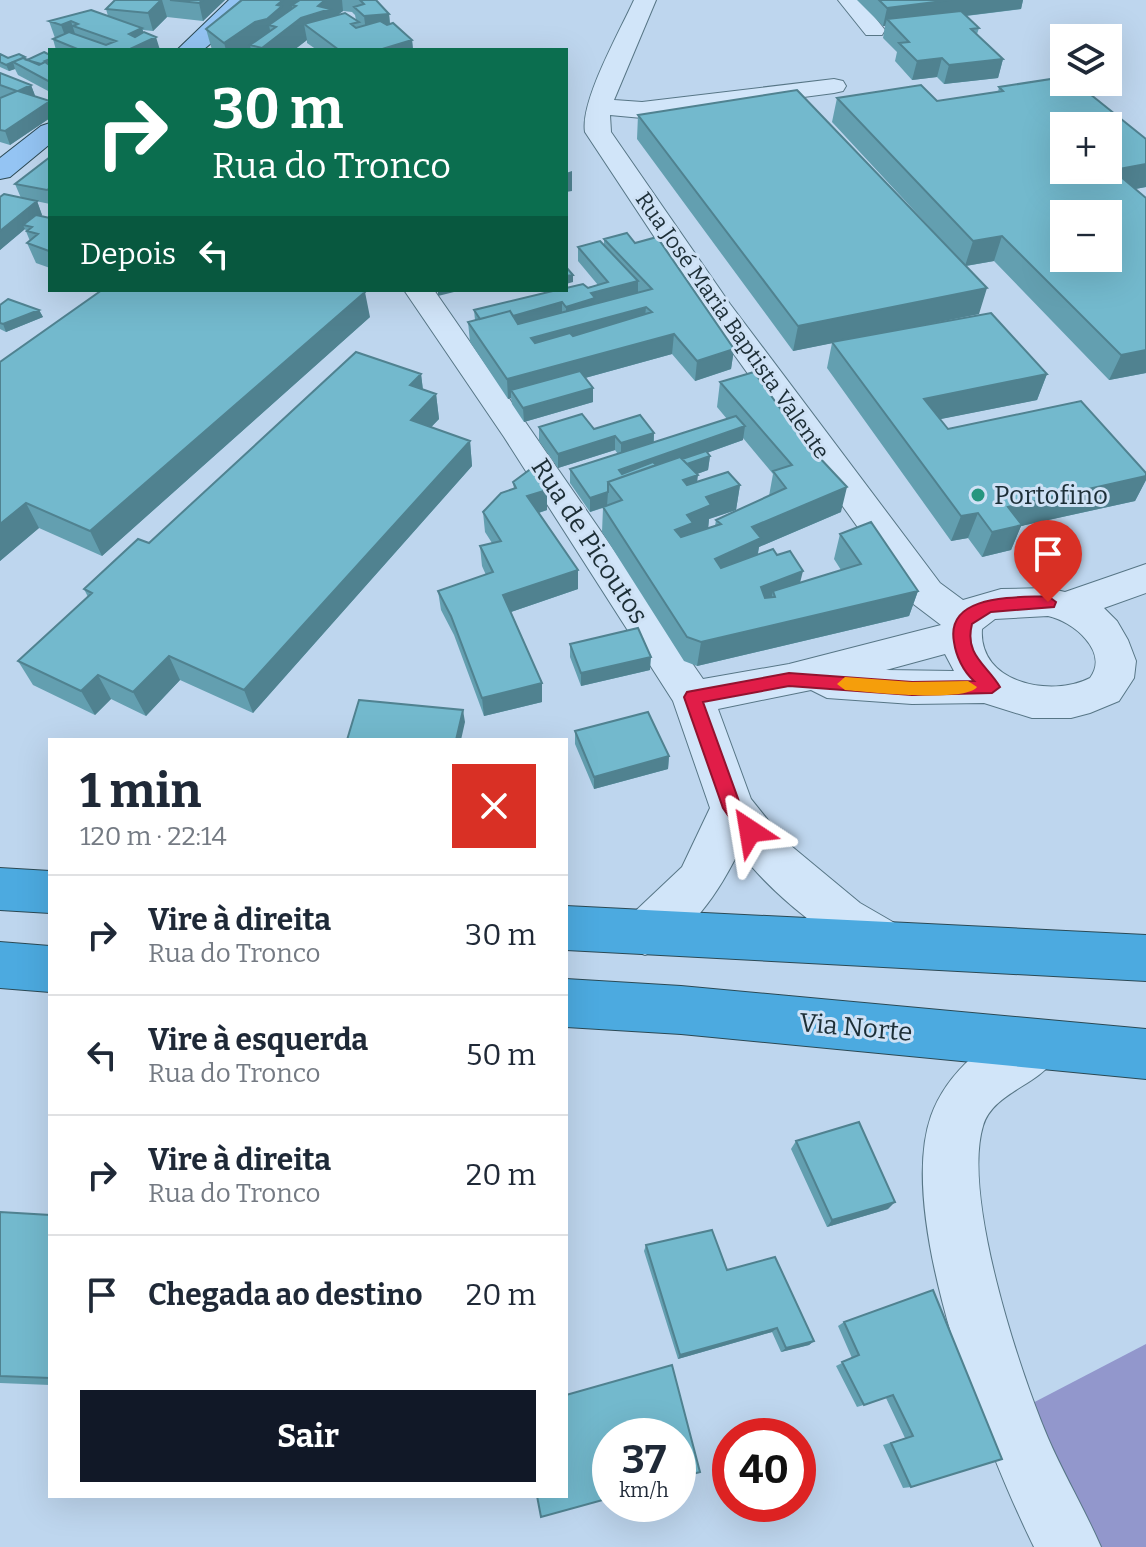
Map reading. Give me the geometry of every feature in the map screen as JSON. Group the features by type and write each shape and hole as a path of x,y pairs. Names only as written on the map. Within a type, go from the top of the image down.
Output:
{"highway":[{"path":"0,889 48,892"},
{"path":"568,928 1146,958"},
{"path":"0,965 48,969"},
{"name":"Via Norte","path":"568,1003 681,1010 1023,1053 1146,1054"}],"main road":[{"path":"191,48 221,23 241,0"},
{"path":"0,171 48,133"}],"street":[{"path":"645,0 600,107 642,110 834,86"},
{"path":"849,0 874,30"},
{"name":"Rua José Maria Baptista Valente","path":"600,107 596,120 598,132 719,311 926,593 962,628"},
{"name":"Rua de Picoutos","path":"420,292 517,431 693,697 732,808 768,854 843,918 888,945"},
{"path":"693,697 789,680 962,628 973,613 988,606 1039,602 1069,605 1146,578"},
{"path":"962,628 964,653 974,671 992,687 1013,698 1059,701 1098,696 1128,686 1116,668 1109,642 1089,617 1069,605"},
{"path":"789,680 912,688 992,687"},
{"path":"645,933 699,882 716,850 732,808"},
{"path":"1023,1053 978,1089 957,1118 952,1141 955,1213 984,1343 1023,1455 1068,1547"}],"shaded area":[{"path":"1146,1344 1146,1547 1089,1547 1025,1407"}],"building":[{"path":"115,0 161,0 148,13 106,9"},
{"path":"170,0 203,0 199,3"},
{"path":"242,0 283,0 277,5 282,6 267,19 255,22 224,43 206,29"},
{"path":"300,0 325,0 318,6 330,9 301,18 262,48 250,45 276,27 269,25"},
{"path":"360,0 376,0 389,14 364,16 354,7 364,4"},
{"path":"879,0 951,0 887,8"},
{"path":"91,10 142,28 129,34 135,37 144,32 156,37 132,48 75,48 53,39 69,32 106,45 116,41 73,26 78,24 71,21 61,25 49,21"},
{"path":"961,11 979,28 971,29 1003,59 949,65 942,58 917,61 899,43 909,42 887,19"},
{"path":"345,13 359,22 351,24 356,28 380,21 387,25 393,23 412,40 386,48 336,48 304,24"},
{"path":"44,52 48,54 45,61 48,64 27,60"},
{"path":"0,54 8,58 19,54 25,57 6,65 0,62"},
{"path":"23,58 39,65 45,62 48,64 48,81 13,62"},
{"path":"0,73 31,85 18,91 48,102 5,131 0,130 0,98 17,91 0,85"},
{"path":"1050,79 1050,96 1092,96 1112,112 1050,112 1050,184 1122,184 1122,178 1146,198 1146,350 1121,355 1002,236 973,241 837,98 921,85 937,101 1003,91 999,87"},
{"path":"797,90 987,288 798,326 638,115"},
{"path":"1122,120 1146,139 1146,164 1122,168"},
{"path":"48,159 48,189 15,184"},
{"path":"4,194 37,201 0,231 0,197"},
{"path":"36,215 48,218 48,251 27,243 38,234 27,231 32,227 23,225"},
{"path":"627,233 635,243 657,237 734,349 697,361 674,334 507,379 468,322 510,311 518,324 652,289 604,239","holes":["646,307 652,312 573,336 570,333 535,343 531,338"]},
{"path":"600,241 638,281 591,293 595,298 566,307 562,302 513,316 510,311 480,319 474,310 549,292 568,292 568,288 583,284 588,288 608,282 578,247"},
{"path":"99,292 365,292 90,531 26,503 0,524 0,362"},
{"path":"8,299 39,310 0,323 0,305"},
{"path":"991,313 1047,374 924,399 948,429 1081,401 1146,476 1008,507 1022,525 992,532 978,513 961,516 832,342"},
{"path":"356,352 421,374 410,385 436,394 411,420 470,441 244,690 169,656 133,692 98,675 81,691 18,661 92,593 84,589 138,539 149,543"},
{"path":"580,371 593,388 523,408 511,390"},
{"path":"754,372 803,440 847,487 752,527 761,538 715,559 721,568 773,549 777,555 790,551 803,571 761,587 765,598 775,597 773,591 861,564 840,534 871,522 918,591 701,642 687,637 603,507 622,500 608,482 680,457 698,475 683,480 687,485 728,472 740,485 706,497 711,505 687,515 693,523 675,530 681,537 721,524 716,520 786,488 773,471 792,465 720,382"},
{"path":"582,414 594,429 640,415 654,433 621,443 615,436 558,454 539,427"},
{"path":"736,416 745,426 619,470 622,474 653,462 656,465 608,482 608,492 590,498 570,469"},
{"path":"706,451 710,456 687,464 682,459"},
{"path":"532,468 547,490 527,496 578,570 503,595 542,683 482,698 451,616 438,591 493,572 480,546 501,541 483,512 501,493 516,488 513,482"},
{"path":"638,628 651,657 581,673 570,644"},
{"path":"359,700 463,710 456,738 348,738"},
{"path":"648,712 669,756 594,777 575,731"},
{"path":"859,1122 895,1202 832,1220 796,1141"},
{"path":"0,1212 48,1215 48,1378 0,1376"},
{"path":"712,1230 727,1270 775,1257 814,1341 786,1348 777,1328 680,1355 646,1245"},
{"path":"933,1290 1002,1459 911,1487 891,1443 913,1436 893,1395 864,1405 842,1362 859,1355 844,1322"},
{"path":"672,1365 686,1418 592,1418 592,1503 541,1517 537,1498 568,1498 568,1394"}],"slow traffic":[{"path":"845,684 968,687"}],"place":[{"name":"Portofino","path":"978,495"}],"route":[{"path":"750,831 732,808 693,697 789,680 912,688 992,687 974,671 964,653 961,635 964,622 973,613 988,606 1048,602"}]}
